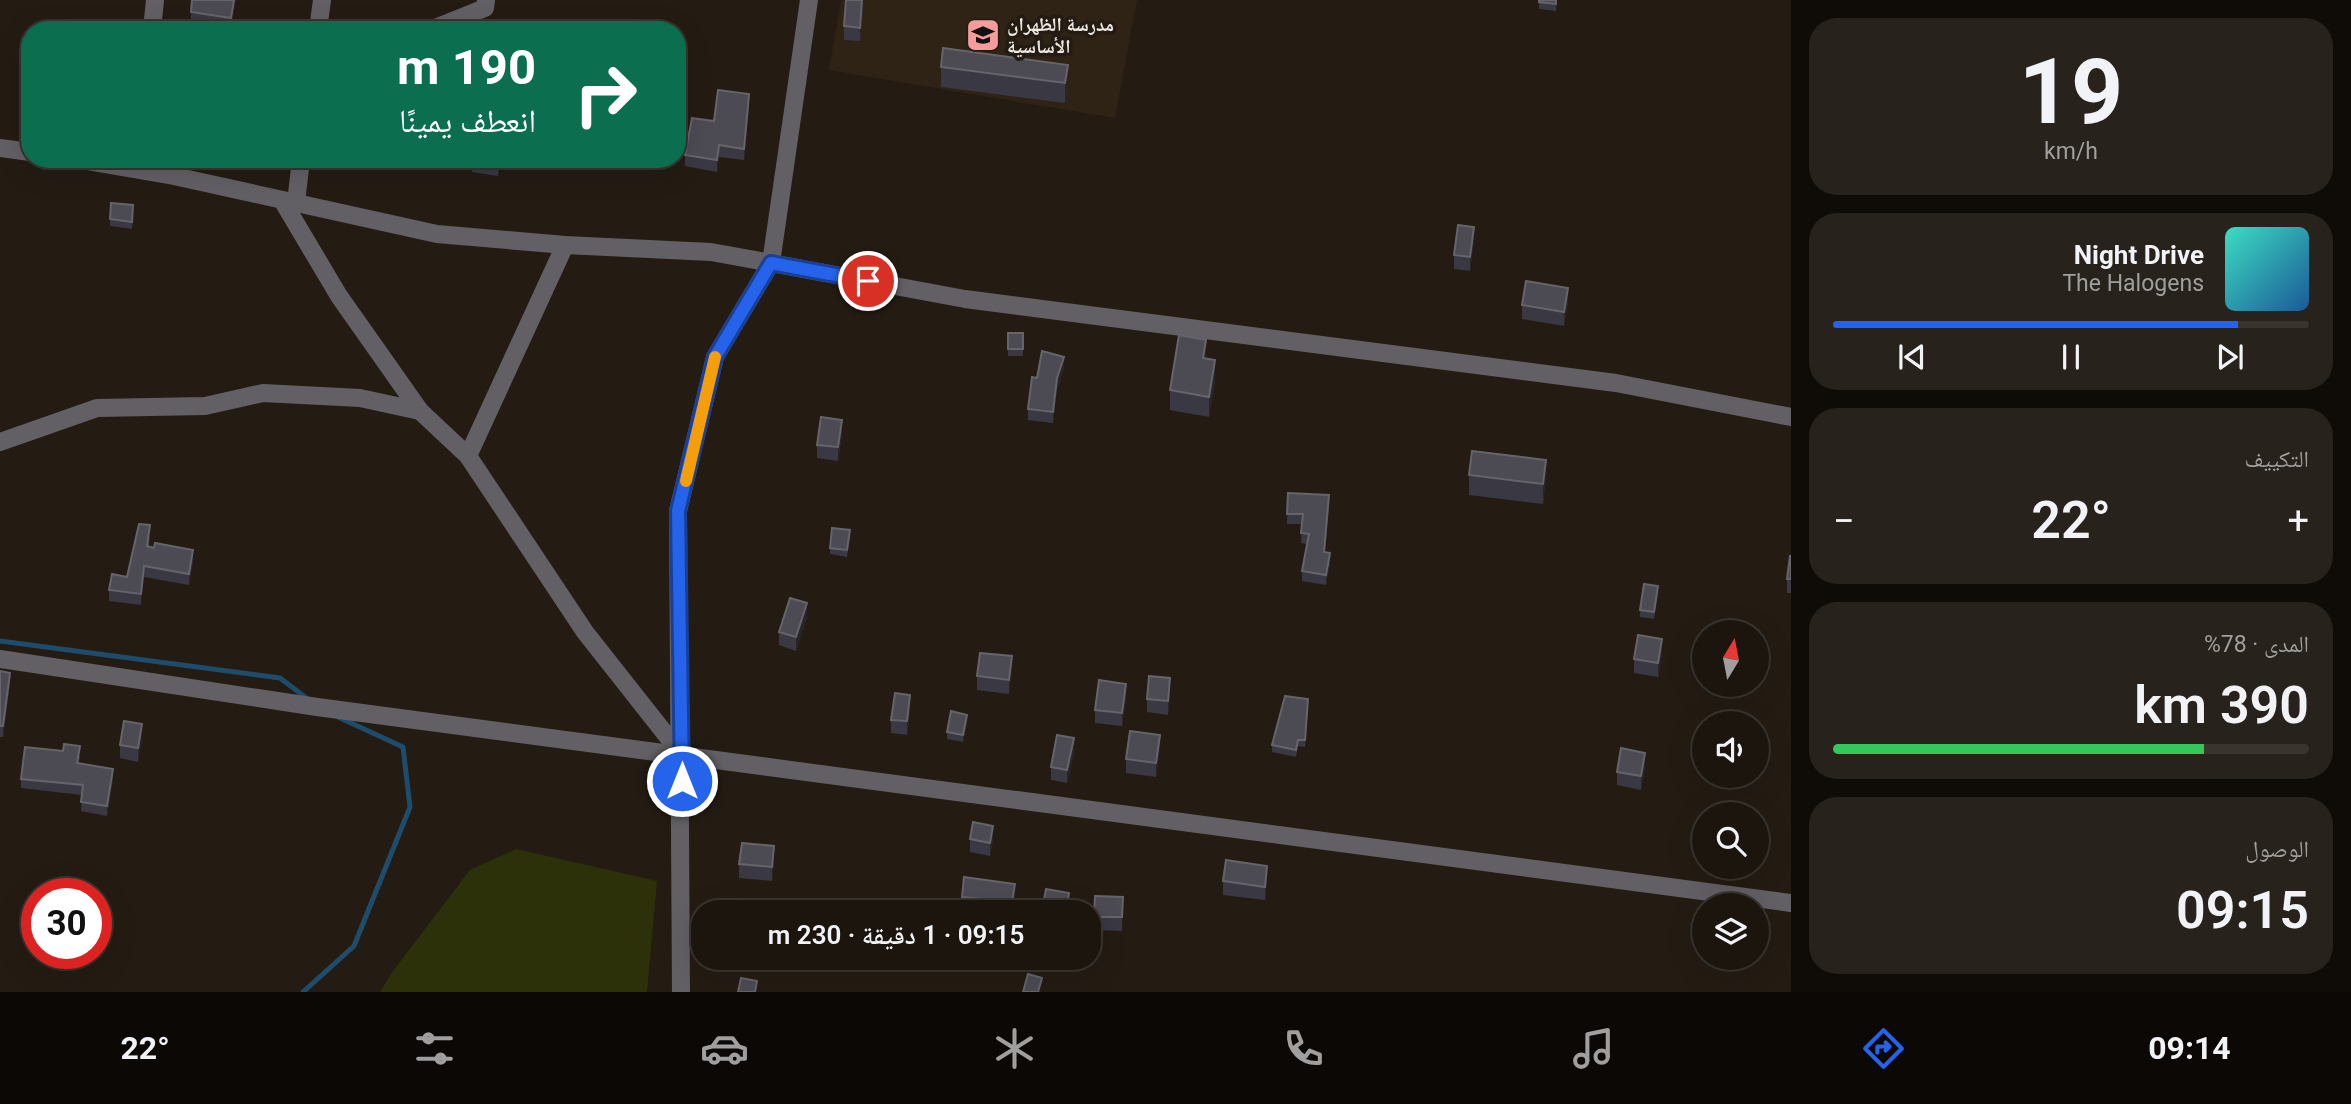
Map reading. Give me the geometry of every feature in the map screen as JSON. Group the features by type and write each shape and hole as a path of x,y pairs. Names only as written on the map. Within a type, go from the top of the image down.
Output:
{"street":[{"path":"153,21 155,0"},
{"path":"319,21 321,0"},
{"path":"452,21 485,8 486,0"},
{"path":"681,992 682,755 678,511 715,357 771,263 809,0"},
{"path":"0,148 21,151"},
{"path":"152,168 289,202 437,234 565,245 711,252 965,299 1616,383 1791,417"},
{"path":"299,168 289,202 339,296 420,411 468,456 584,632 682,755"},
{"path":"468,456 565,245"},
{"path":"0,442 97,408 205,406 263,393 360,398 420,411"},
{"path":"0,659 317,707 1791,903"}],"shaded area":[{"name":"مدرسة الظهران الأساسية","path":"841,0 1137,0 1115,118 829,70"}],"green space":[{"path":"516,849 657,881 647,992 380,992 470,870"}],"building":[{"path":"192,0 234,0 231,18 191,12"},
{"path":"846,0 862,0 860,28 844,26"},
{"path":"1556,0 1556,4 1539,2"},
{"path":"943,48 1068,65 1065,83 941,67"},
{"path":"718,90 749,94 744,149 719,145 717,160 686,155 692,118 714,121"},
{"path":"111,203 133,205 132,222 110,219"},
{"path":"1458,225 1474,227 1470,257 1454,255"},
{"path":"1526,281 1568,288 1564,312 1522,305"},
{"path":"1008,333 1023,333 1023,349 1008,349"},
{"path":"1179,335 1206,340 1203,358 1215,360 1209,397 1170,390"},
{"path":"1042,351 1064,357 1057,378 1053,412 1028,409 1032,377 1037,378"},
{"path":"821,417 842,420 838,447 817,445"},
{"path":"1472,451 1546,460 1543,484 1469,475"},
{"path":"1288,493 1329,495 1324,552 1330,553 1326,575 1302,571 1309,534 1301,533 1303,514 1287,514"},
{"path":"139,524 150,525 147,546 154,548 155,543 193,550 189,574 144,566 141,594 109,590 112,574 127,577"},
{"path":"832,528 850,530 847,550 830,548"},
{"path":"1790,556 1791,579 1787,579"},
{"path":"1644,584 1658,586 1654,612 1640,610"},
{"path":"790,598 807,603 796,637 779,632"},
{"path":"1638,635 1662,639 1658,663 1634,659"},
{"path":"980,653 1012,656 1009,680 977,676"},
{"path":"0,671 10,673 3,726 0,726"},
{"path":"1149,676 1170,678 1168,701 1147,699"},
{"path":"1099,680 1126,684 1122,713 1095,710"},
{"path":"895,693 910,695 907,721 891,720"},
{"path":"1285,696 1308,699 1305,740 1298,740 1296,750 1272,745"},
{"path":"951,711 967,715 963,735 947,732"},
{"path":"124,721 142,724 138,748 120,745"},
{"path":"1130,731 1160,735 1156,763 1126,759"},
{"path":"1057,735 1074,738 1067,770 1051,767"},
{"path":"64,744 80,746 77,763 113,769 107,806 81,802 83,785 21,779 25,747 63,751"},
{"path":"1621,748 1645,753 1641,776 1617,772"},
{"path":"973,822 993,826 990,843 970,839"},
{"path":"742,843 774,846 772,867 739,864"},
{"path":"1226,860 1267,866 1265,887 1223,881"},
{"path":"964,877 1015,884 1012,900 962,897"},
{"path":"1046,889 1069,893 1068,900 1044,900"},
{"path":"1095,896 1123,897 1122,917 1101,917 1101,900 1095,900"},
{"path":"1028,974 1042,978 1038,992 1023,992"},
{"path":"741,978 757,981 755,992 738,992"}],"waterway":[{"path":"0,641 280,678 309,700"},
{"path":"303,992 354,946 410,807 403,747 338,717"}],"slow traffic":[{"path":"686,481 715,357"}],"place":[{"name":"مدرسة الظهران الأساسية","path":"983,35"}],"route":[{"path":"682,781 678,511 715,357 771,263 868,281"}]}
